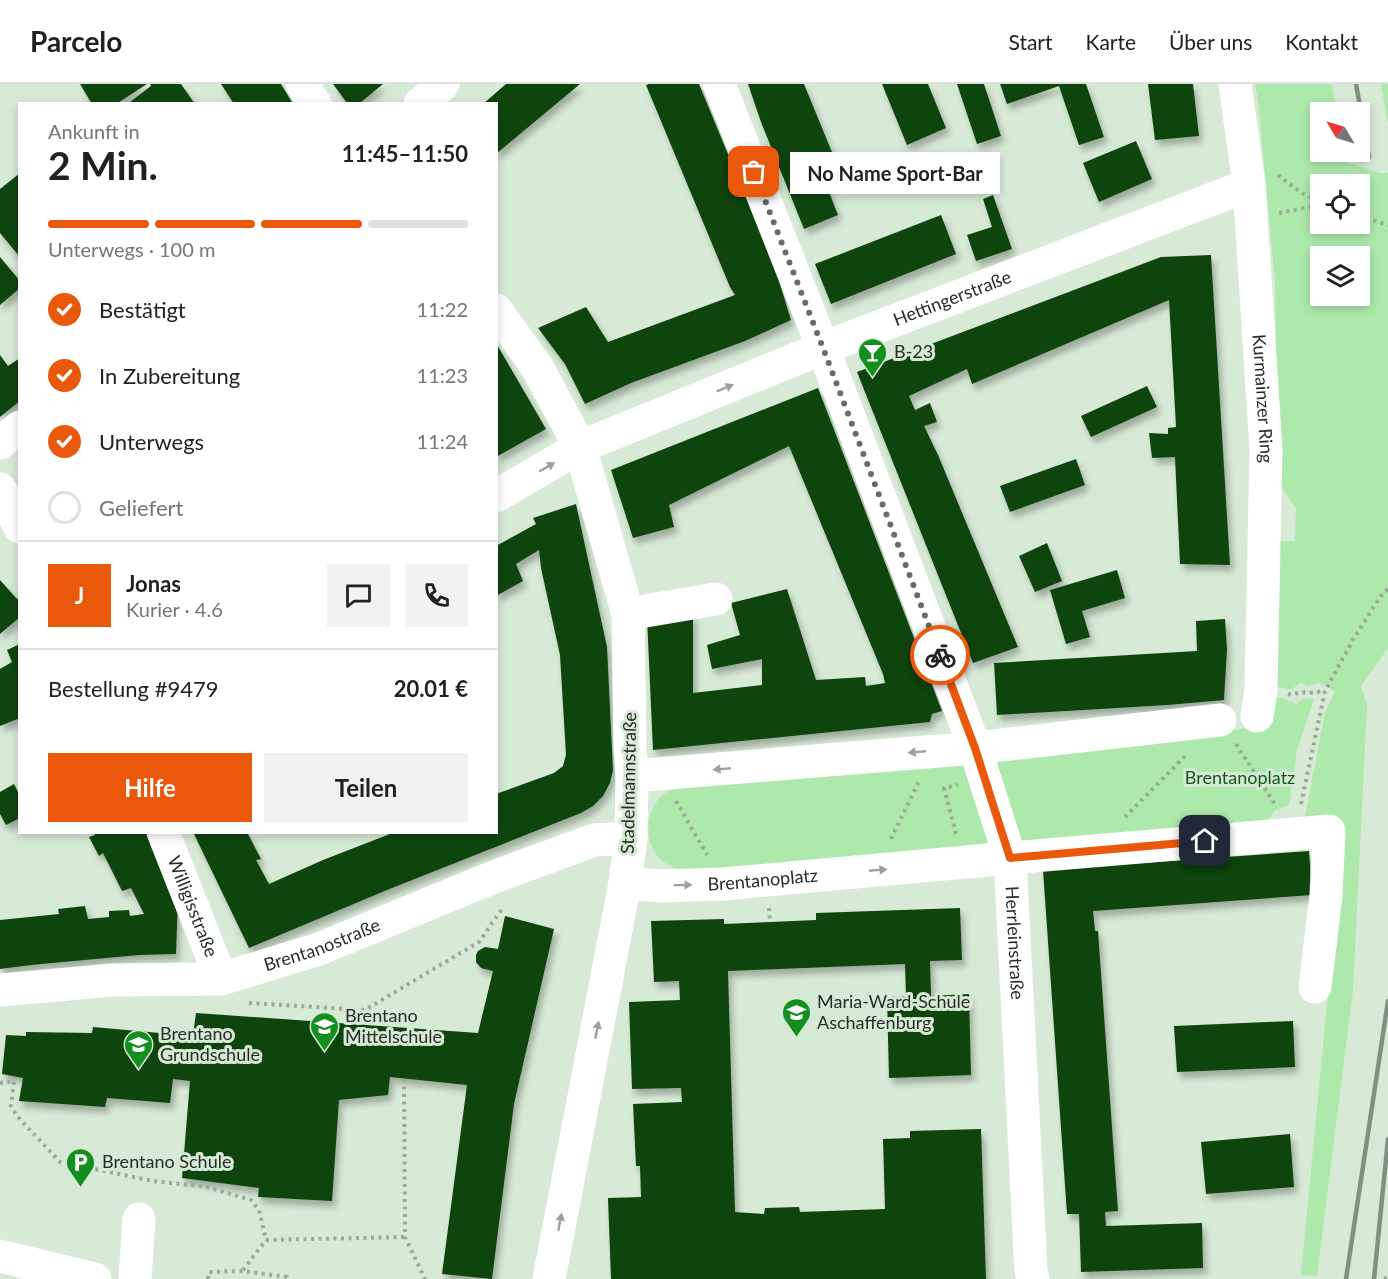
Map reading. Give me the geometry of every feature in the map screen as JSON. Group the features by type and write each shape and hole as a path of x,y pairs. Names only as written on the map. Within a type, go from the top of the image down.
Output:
{"street":[{"path":"302,84 314,102"},
{"path":"422,102 443,84"},
{"name":"Herrleinstraße","path":"719,84 823,348 975,748 1010,858 1033,1279"},
{"name":"Kurmainzer Ring","path":"1235,84 1250,185 1266,450 1261,689 1257,716"},
{"name":"Hettingerstraße","path":"498,495 580,447 823,348 1250,185"},
{"name":"Stadelmannstraße","path":"498,313 537,367 580,447 628,614 630,750 646,775 631,838 625,883 549,1279"},
{"path":"0,443 18,429"},
{"path":"0,489 18,523"},
{"path":"628,614 716,600"},
{"path":"646,775 975,748 1220,720"},
{"name":"Brentanoplatz","path":"625,883 661,886 723,884 1329,831 1326,895 1315,987"},
{"name":"Willigisstraße","path":"164,834 230,990"},
{"name":"Brentanostraße","path":"0,990 112,980 230,990 318,949 489,879 594,840 631,838"},
{"path":"135,1279 139,1219"},
{"path":"0,1256 95,1279"}],"path":[{"path":"1245,150 1310,198"},
{"path":"1251,218 1310,206"},
{"path":"1370,219 1388,223"},
{"path":"1295,834 1325,691 1353,640 1380,597 1388,589"},
{"path":"1220,720 1295,834"},
{"path":"876,870 933,750"},
{"path":"1124,818 1188,753"},
{"path":"646,775 723,884"},
{"path":"957,838 944,788 961,784"},
{"path":"230,990 365,1010 479,942 506,902 489,879"},
{"path":"404,1079 405,1237 425,1279"},
{"path":"0,1083 14,1081 11,1106 17,1116 60,1162 153,1181 207,1187 251,1200 259,1210 266,1240"},
{"path":"266,1240 405,1237"},
{"path":"243,1270 266,1240"},
{"path":"208,1279 209,1272 243,1270 287,1276 287,1279"},
{"path":"1383,1279 1388,1277"}],"green space":[{"path":"1255,84 1332,84 1335,102 1310,102 1310,162 1346,162 1380,173 1388,173 1388,648 1361,686 1367,705 1353,990 1317,1276 1301,1275 1338,889 1340,819 1304,822 1325,713 1335,691 1320,683 1308,686 1300,683 1291,690 1272,685 1270,541 1295,541 1296,508 1281,487 1278,463 1275,281"},
{"path":"1381,84 1388,84 1388,124"},
{"name":"Brentanoplatz","path":"1269,698 1284,698 1296,704 1304,698 1314,699 1297,750 1289,805 1275,811 1265,824 681,871 660,859 650,843 648,824 654,805 667,792 686,786 989,758 1267,726"}],"building":[{"path":"80,84 147,84 119,102 91,102"},
{"path":"150,84 181,84 194,102 130,102 151,86"},
{"path":"221,84 281,84 292,102 233,102"},
{"path":"333,84 383,84 361,102 346,102"},
{"path":"506,84 580,84 498,152 498,102 485,102"},
{"path":"699,84 775,268 791,320 745,341 631,383 585,404 565,364 538,328 586,307 608,342 735,295 646,85"},
{"path":"748,84 804,84 836,162 820,169 838,215 804,229"},
{"path":"882,84 928,84 946,128 907,145"},
{"path":"957,84 984,84 1001,136 977,144"},
{"path":"1000,84 1086,84 1104,137 1079,145 1059,86 1007,104"},
{"path":"1148,84 1193,84 1199,136 1155,140"},
{"path":"1136,141 1152,179 1099,202 1083,163"},
{"path":"18,175 18,255 0,233 0,189"},
{"path":"993,195 1012,249 976,261 967,235 992,227 983,199"},
{"path":"941,215 956,254 831,304 815,264"},
{"path":"1211,255 1230,565 1180,564 1175,457 1152,458 1149,433 1168,434 1168,428 1176,427 1169,300 972,384 967,369 909,396 915,410 930,403 937,422 924,426 1018,647 973,663 857,372 1161,257"},
{"path":"0,257 18,279 18,290 0,305"},
{"path":"498,346 546,429 498,456"},
{"path":"0,355 8,366 18,359 18,403 0,417"},
{"path":"1147,386 1157,407 1091,437 1081,416"},
{"path":"818,388 942,711 932,714 930,722 653,750 647,618 693,614 693,693 762,685 762,659 712,669 707,645 740,635 731,603 787,589 816,680 865,677 866,686 885,683 789,446 669,505 674,527 633,538 611,470"},
{"path":"1076,459 1085,485 1010,512 1000,486"},
{"path":"576,504 607,647 613,770 610,783 603,796 581,813 249,948 194,834 248,834 261,859 256,860 269,884 390,834 498,834 498,793 554,773 563,766 566,755 560,655 539,550 516,564 523,581 498,595 498,545 536,524 533,518"},
{"path":"1047,543 1062,581 1035,592 1019,556"},
{"path":"1117,570 1125,598 1082,611 1090,637 1066,644 1050,590"},
{"path":"0,580 18,598 18,619 0,634"},
{"path":"1225,619 1227,650 1224,700 997,715 994,663 1197,651 1196,621"},
{"path":"18,645 18,719 0,726 0,669 12,662 7,650"},
{"path":"14,784 18,792 18,819 6,825 0,814 0,792"},
{"path":"147,834 178,899 176,954 139,955 0,969 0,920 59,914 58,909 85,906 88,919 109,917 109,911 129,910 130,916 144,914 131,888 122,891 103,853 99,856 89,837"},
{"path":"1309,851 1312,895 1093,911 1095,931 1098,931 1118,1211 1105,1212 1106,1226 1202,1223 1203,1268 1081,1272 1079,1214 1067,1214 1043,870"},
{"path":"960,908 962,960 930,961 931,996 969,994 971,1075 889,1078 887,997 906,996 905,964 728,971 735,1212 764,1214 765,1208 799,1207 800,1212 885,1209 883,1139 910,1138 910,1131 981,1129 986,1279 611,1279 608,1198 641,1197 640,1166 636,1166 633,1104 682,1102 681,1088 632,1089 629,1002 680,1000 679,981 654,982 651,921 724,919 724,924 816,920 816,913"},
{"path":"505,916 554,929 514,1104 492,1279 442,1274 467,1085 390,1077 388,1095 339,1100 332,1201 258,1197 259,1188 182,1178 190,1081 173,1079 170,1103 107,1098 105,1107 19,1101 23,1078 2,1074 6,1035 26,1036 26,1032 92,1033 93,1027 193,1036 196,1013 478,1033 493,971 481,968 476,962 476,955 485,947 498,949"},
{"path":"1293,1021 1295,1067 1177,1072 1174,1026"},
{"path":"1290,1134 1294,1187 1206,1194 1201,1142"}],"railway":[{"path":"1356,84 1359,102"},
{"path":"1346,1279 1388,1001"},
{"path":"1374,1279 1388,1139"}],"way so far":[{"path":"754,172 940,655"}],"place":[{"name":"No Name Sport-Bar","path":"754,172"},
{"name":"B-23","path":"873,378"},
{"name":"Maria-Ward-Schule Aschaffenburg","path":"796,1038"},
{"name":"Brentano Mittelschule","path":"324,1052"},
{"name":"Brentano Grundschule","path":"139,1070"},
{"name":"Brentano Schule","path":"81,1188"}],"route":[{"path":"940,655 975,748 1010,858 1205,841"}]}
